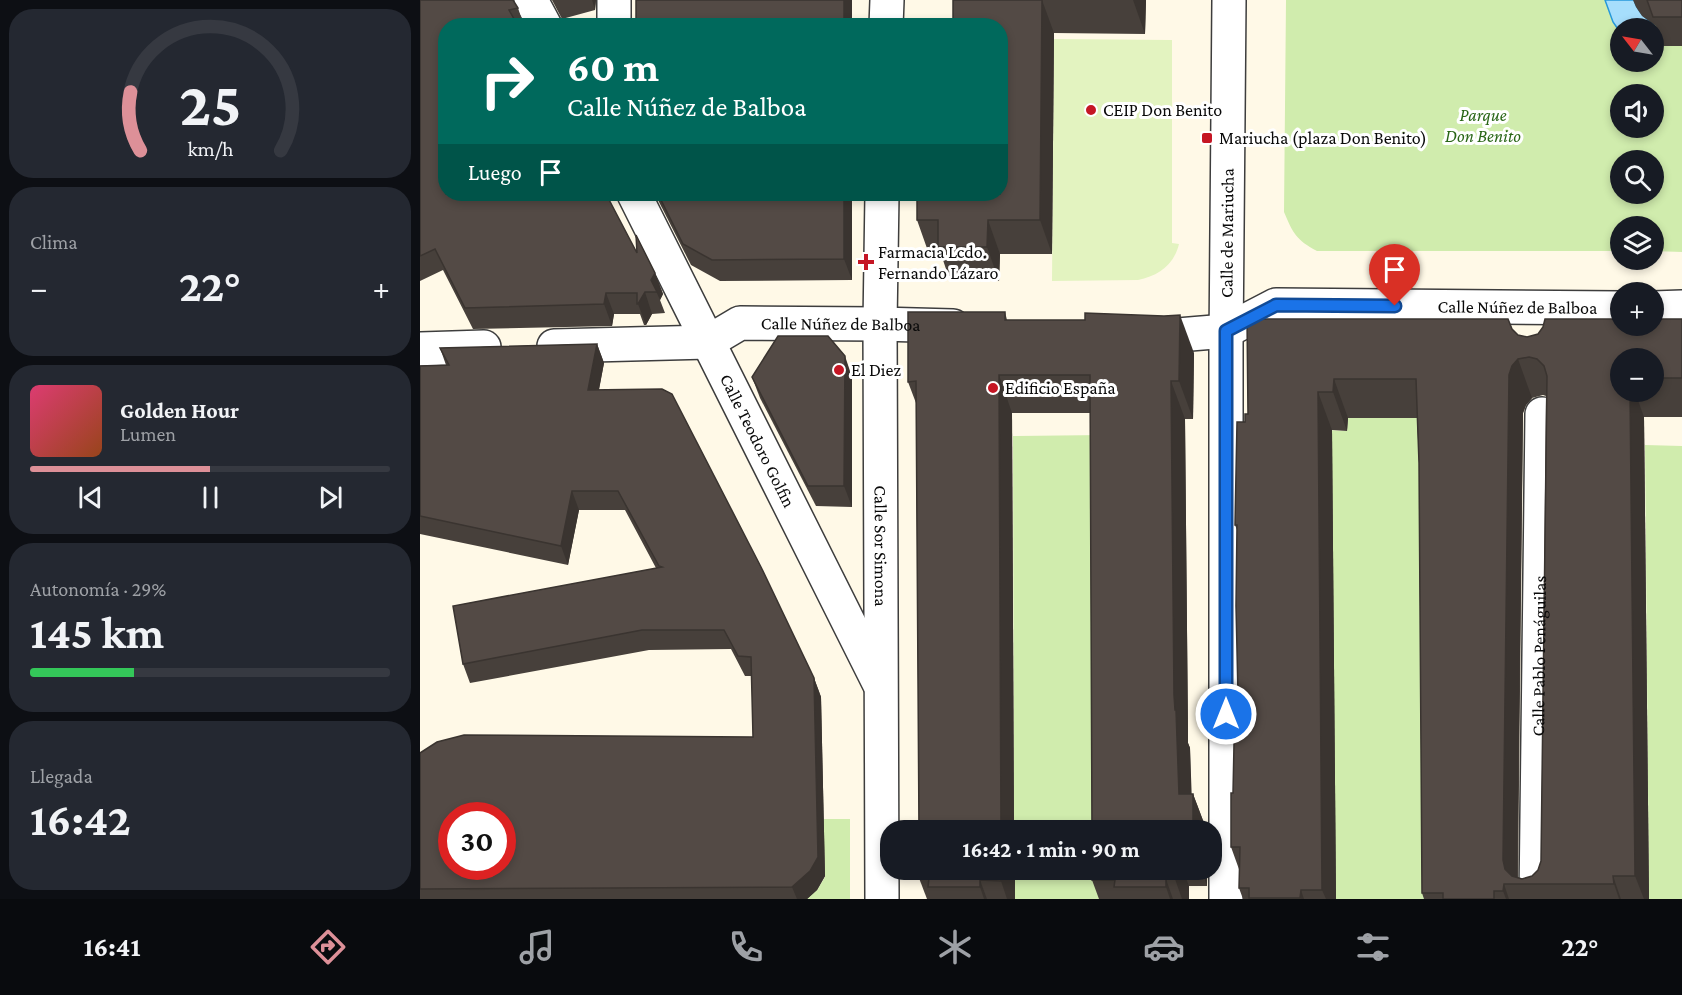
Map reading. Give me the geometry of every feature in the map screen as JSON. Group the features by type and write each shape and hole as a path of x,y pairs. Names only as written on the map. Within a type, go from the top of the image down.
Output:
{"street":[{"path":"531,0 541,18"},
{"path":"614,0 614,18"},
{"path":"886,18 887,0"},
{"name":"Calle de Mariucha","path":"1226,899 1226,331 1229,0"},
{"name":"Calle Teodoro Golfin","path":"638,201 881,689"},
{"name":"Calle Sor Simona","path":"882,201 880,324 882,899"},
{"name":"Calle Núñez de Balboa","path":"1118,333 1178,335 1226,331 1276,305 1539,323 1610,310"},
{"path":"1664,308 1682,307"},
{"name":"Calle Núñez de Balboa","path":"420,349 708,342 740,323 880,324 987,328"},
{"name":"Calle Pablo Penáguilas","path":"1536,899 1542,414"}],"green space":[{"name":"Parque Don Benito","path":"1286,0 1682,0 1682,252 1664,251 1664,216 1610,216 1610,251 1317,251 1304,243 1290,225 1284,212"},
{"path":"1054,39 1172,40 1172,243 1179,244 1169,264 1152,276 1138,280 1052,281"},
{"path":"1348,418 1420,418 1434,899 1336,899 1326,430 1347,431"},
{"path":"1104,435 1106,820 1014,820 1013,436"},
{"path":"1645,445 1682,446 1682,899 1649,899"},
{"path":"823,819 850,819 850,899 802,899 817,890 825,877"},
{"path":"1015,880 1106,880 1106,899 1015,899"}],"water":[{"path":"1605,0 1634,0 1647,18 1612,18"}],"building":[{"path":"420,0 513,0 518,8 509,10 514,18 438,18 438,201 610,201 637,253 636,235 655,273 651,280 657,292 645,292 638,304 637,293 606,293 604,304 465,308 435,249 420,256"},
{"path":"636,0 844,0 844,18 636,18"},
{"path":"953,0 1042,0 1040,220 988,220 987,247 938,247 938,220 917,220 917,201 1008,201 1008,18 953,18"},
{"path":"1647,0 1682,0 1682,17 1653,17"},
{"path":"662,201 844,201 844,259 712,260 683,244"},
{"path":"908,312 1005,312 1005,320 1085,320 1085,313 1180,315 1179,381 1171,381 1174,695 1179,794 1193,794 1193,820 1092,820 1090,375 999,375 1001,820 919,820 916,381 908,382"},
{"path":"1247,319 1508,319 1512,329 1518,335 1527,337 1538,334 1545,319 1610,319 1610,336 1664,336 1664,319 1682,319 1682,378 1664,378 1664,348 1610,348 1610,402 1630,402 1635,876 1613,876 1614,884 1504,884 1503,891 1494,891 1494,899 1443,899 1443,893 1422,893 1419,463 1416,379 1334,379 1333,392 1318,392 1322,890 1301,890 1300,898 1249,898 1249,888 1239,888 1240,847 1231,847 1231,793 1233,793 1235,695 1238,695 1237,525 1235,525 1237,422 1245,422 1245,414 1248,414","holes":["1529,357 1537,359 1544,366 1547,376 1541,861 1538,870 1532,876 1522,879 1512,876 1505,869 1503,860 1509,375 1518,359"]},
{"path":"778,336 828,336 845,356 844,486 808,486 752,377"},
{"path":"597,344 588,390 662,389 672,394 761,567 814,678 818,857 810,871 792,887 420,889 420,753 437,742 464,735 753,737 751,657 738,656 724,630 642,630 463,664 453,606 662,567 659,566 618,491 572,491 561,546 420,516 420,366 449,365 440,348"},
{"path":"929,880 980,880 980,887 928,887"},
{"path":"1115,880 1166,880 1166,887 1114,887"}],"place":[{"name":"CEIP Don Benito","path":"1091,110"},
{"name":"Mariucha (plaza Don Benito)","path":"1207,138"},
{"name":"Farmacia Lcdo. Fernando Lázaro","path":"866,262"},
{"name":"El Diez","path":"839,370"},
{"name":"Edificio España","path":"993,388"}],"route":[{"path":"1226,714 1226,331 1276,305 1395,306"}]}
